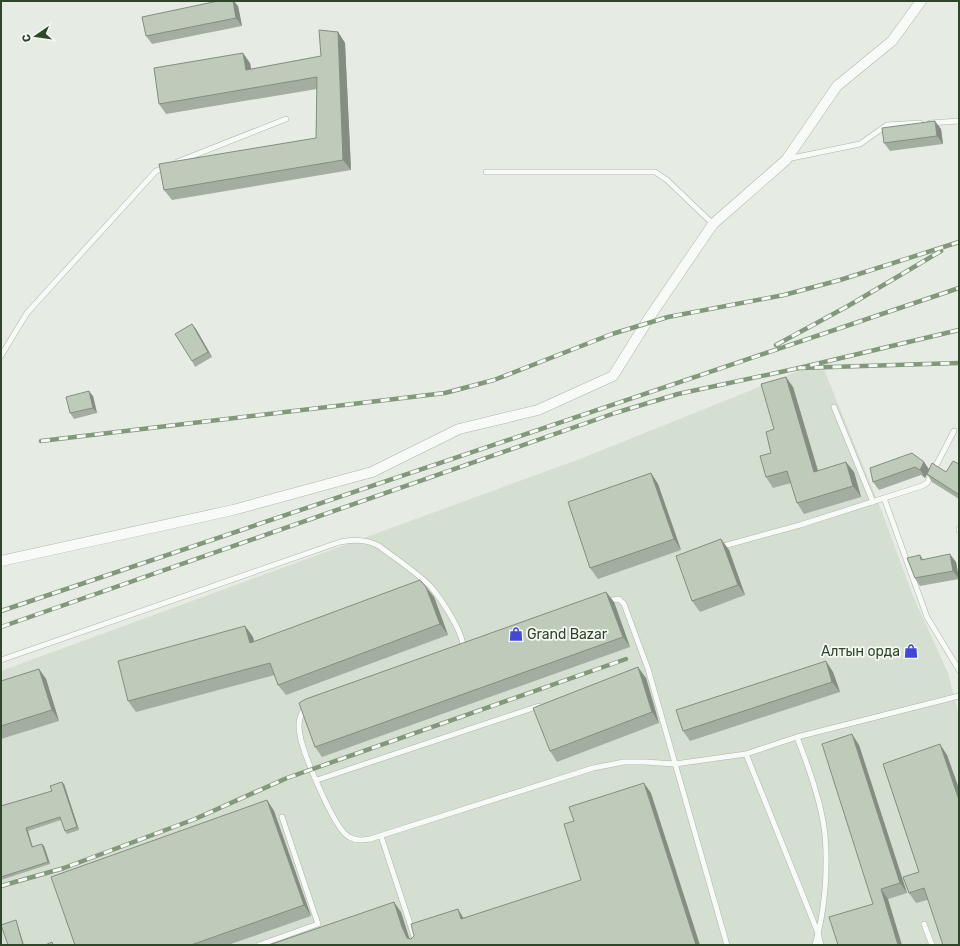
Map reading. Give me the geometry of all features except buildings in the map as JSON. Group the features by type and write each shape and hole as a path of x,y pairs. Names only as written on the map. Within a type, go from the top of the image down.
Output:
{"street":[{"path":"1,561 233,510 372,472 459,429 538,410 613,376 651,315 713,224 786,160 837,86 892,41 920,1"}],"lane":[{"path":"1,356 27,313 156,171 286,118"},
{"path":"786,160 860,144 888,126 959,121"},
{"path":"486,172 655,172 667,180 713,224"},
{"path":"834,407 873,502"},
{"path":"714,549 800,525 922,486 926,483 954,431"},
{"path":"884,498 927,617 959,670"},
{"path":"1,660 340,542 354,539 370,541 379,546 431,587 456,626 461,637 461,652 470,648"},
{"path":"600,603 614,598 619,599 624,604 648,669 727,945"},
{"path":"641,672 648,669"},
{"path":"314,704 302,710 299,723 300,735 305,752 329,810 339,828 348,837 358,840 381,836 593,768 624,762 675,764 746,754 797,737 959,696"},
{"path":"317,780 543,704"},
{"path":"797,737 810,773 825,834 825,880 815,945"},
{"path":"746,754 818,933 821,945"},
{"path":"259,945 318,924 282,817"},
{"path":"381,836 417,945"},
{"path":"924,924 932,945"}],"shaded area":[{"name":"Grand Bazar","path":"821,362 882,512 913,596 948,673 959,715 959,945 1,945 1,671 585,457"}],"railway":[{"path":"41,441 445,393 494,380 612,334 668,317 784,295 840,280 959,242"},
{"path":"776,345 848,306 941,251"},
{"path":"1,611 959,288"},
{"path":"959,330 799,368 959,363"},
{"path":"1,627 615,413 678,394 799,368"},
{"path":"1,886 64,868 195,819 287,778 626,659"}],"place":[{"name":"Grand Bazar","path":"516,634"},
{"name":"Алтын орда","path":"911,651"}]}
